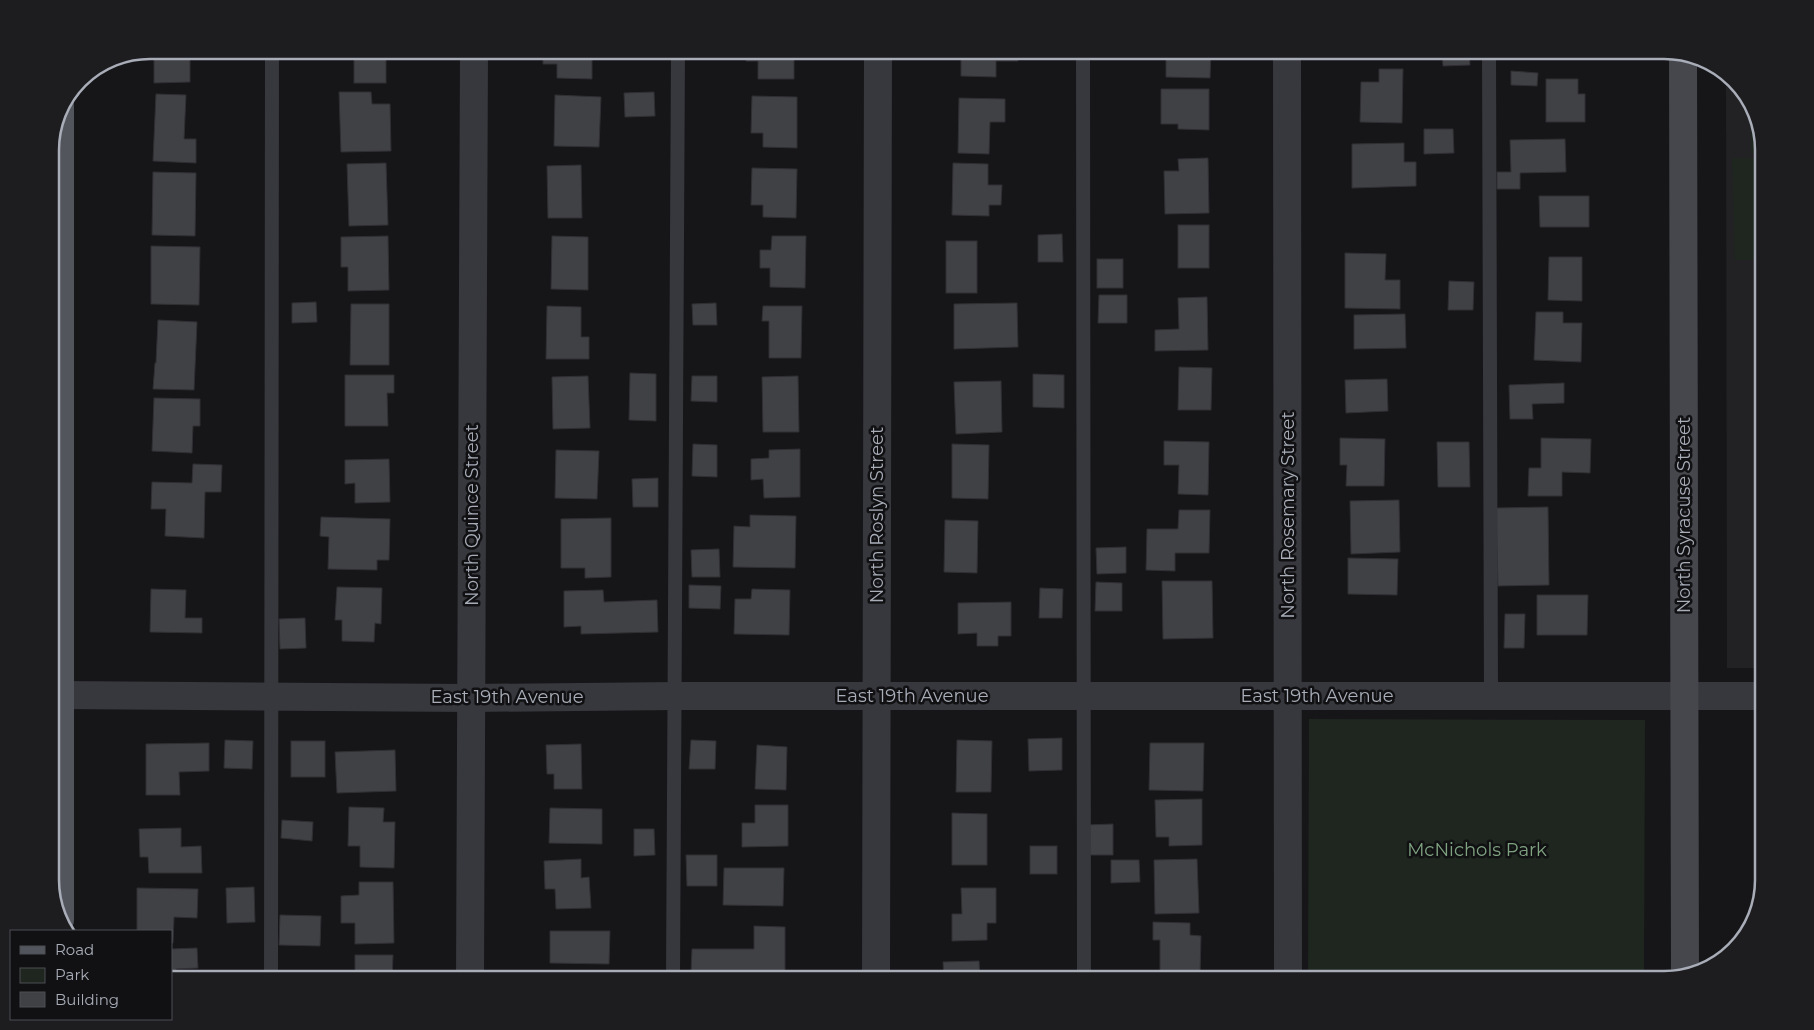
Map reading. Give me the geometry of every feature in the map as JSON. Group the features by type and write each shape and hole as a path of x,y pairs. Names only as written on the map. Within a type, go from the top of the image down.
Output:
{"main road":[{"path":"60,138 60,892"}],"street":[{"name":"North Quince Street","path":"470,971 474,59"},
{"name":"North Roslyn Street","path":"876,971 878,59"},
{"name":"North Rosemary Street","path":"1287,59 1288,971"},
{"name":"North Syracuse Street","path":"1683,61 1685,968"},
{"name":"East 19th Avenue","path":"60,695 471,698 675,696 1755,696"}],"lane":[{"path":"271,971 272,59"},
{"path":"673,971 678,59"},
{"path":"1083,59 1084,971"},
{"path":"1489,59 1491,696"}],"shaded area":[{"path":"1726,83 1743,104 1752,126 1755,144 1755,668 1727,668"}],"green space":[{"path":"1751,123 1755,154 1751,154"},
{"path":"1732,158 1755,158 1755,260 1735,260"},
{"name":"McNichols Park","path":"1309,719 1645,720 1644,971 1308,971"}],"building":[{"path":"154,59 190,59 190,82 154,83"},
{"path":"354,59 386,59 386,83 354,83"},
{"path":"543,59 592,59 592,79 557,78 557,64 543,64"},
{"path":"746,59 794,59 794,79 758,79 758,61 746,61"},
{"path":"961,59 1018,59 1018,61 996,61 996,77 961,76"},
{"path":"1166,59 1211,59 1210,78 1166,77"},
{"path":"1443,59 1470,59 1470,65 1443,66"},
{"path":"1379,69 1403,69 1402,123 1360,122 1361,82 1379,82"},
{"path":"1511,71 1538,73 1537,86 1511,85"},
{"path":"1546,79 1578,79 1578,94 1585,94 1585,122 1546,122"},
{"path":"1161,89 1209,89 1209,130 1178,129 1178,124 1161,124"},
{"path":"339,92 371,92 372,104 390,104 391,151 341,152"},
{"path":"654,92 655,116 625,117 624,93"},
{"path":"156,94 186,95 184,139 196,139 196,163 153,161"},
{"path":"555,95 601,97 599,147 554,146"},
{"path":"752,96 797,97 797,148 763,147 763,133 751,133"},
{"path":"959,98 1005,99 1005,122 990,122 989,154 958,153"},
{"path":"1424,129 1453,129 1454,153 1424,154"},
{"path":"1565,139 1566,172 1520,173 1520,189 1497,189 1497,172 1511,172 1510,140"},
{"path":"1404,143 1404,162 1416,162 1416,186 1352,188 1352,144"},
{"path":"1208,158 1209,213 1165,214 1164,171 1179,171 1178,159"},
{"path":"386,163 388,225 349,226 347,164"},
{"path":"953,163 988,164 988,185 1002,185 1001,205 989,205 989,216 952,215"},
{"path":"581,165 582,218 548,218 547,166"},
{"path":"752,168 797,169 796,218 763,217 763,205 751,205"},
{"path":"153,172 196,173 195,236 152,235"},
{"path":"1539,196 1589,196 1589,227 1540,227"},
{"path":"1178,225 1209,225 1209,268 1178,268"},
{"path":"1062,234 1063,262 1038,262 1038,235"},
{"path":"388,236 389,290 348,291 348,267 341,267 341,237"},
{"path":"552,236 588,237 588,290 551,289"},
{"path":"772,236 806,236 805,288 770,287 770,268 760,268 760,250 771,250"},
{"path":"946,241 977,241 977,293 946,293"},
{"path":"151,246 200,247 199,305 151,304"},
{"path":"1345,253 1386,254 1385,280 1400,280 1400,309 1345,308"},
{"path":"1549,257 1582,257 1582,301 1548,300"},
{"path":"1097,259 1123,259 1123,288 1097,288"},
{"path":"1449,281 1474,282 1473,310 1448,310"},
{"path":"1099,295 1127,295 1127,323 1098,323"},
{"path":"1207,297 1208,350 1155,351 1155,330 1179,329 1178,298"},
{"path":"316,302 317,322 292,323 292,303"},
{"path":"716,303 717,325 693,325 692,304"},
{"path":"1017,303 1018,347 954,349 954,304"},
{"path":"351,304 389,304 389,365 350,365"},
{"path":"547,306 581,307 581,337 589,337 589,359 546,359"},
{"path":"763,306 802,306 801,358 769,358 769,321 762,321"},
{"path":"1536,312 1563,312 1563,323 1582,323 1581,362 1534,360"},
{"path":"1405,314 1406,348 1354,349 1354,315"},
{"path":"158,320 197,322 194,390 153,389"},
{"path":"1179,367 1212,368 1211,410 1178,410"},
{"path":"630,373 656,374 656,421 629,420"},
{"path":"1033,374 1064,375 1064,408 1033,407"},
{"path":"345,375 394,375 394,393 387,393 388,426 345,426"},
{"path":"588,376 590,428 553,429 552,377"},
{"path":"692,376 717,376 717,402 691,401"},
{"path":"798,376 799,432 763,432 762,377"},
{"path":"1387,379 1388,411 1346,413 1345,380"},
{"path":"1001,381 1002,432 956,434 954,382"},
{"path":"1564,383 1564,403 1532,404 1533,419 1510,419 1509,385"},
{"path":"154,398 200,399 200,426 193,426 192,453 152,451"},
{"path":"1340,438 1385,439 1384,486 1346,486 1347,465 1340,465"},
{"path":"1541,438 1591,439 1590,473 1562,472 1562,496 1528,496 1529,468 1541,468"},
{"path":"1164,441 1209,442 1208,495 1178,494 1179,465 1164,465"},
{"path":"1437,442 1469,442 1470,487 1438,487"},
{"path":"693,444 717,445 717,477 692,476"},
{"path":"952,444 989,445 988,499 952,498"},
{"path":"800,449 800,497 764,498 763,479 751,480 751,459 769,458 769,450"},
{"path":"556,450 599,451 597,499 555,498"},
{"path":"389,459 390,502 355,503 355,483 345,484 345,460"},
{"path":"193,464 222,465 221,492 205,492 204,538 165,536 166,509 151,509 152,482 192,483"},
{"path":"658,478 658,507 633,507 632,479"},
{"path":"1399,500 1400,552 1351,554 1350,501"},
{"path":"1548,507 1549,585 1498,586 1496,508"},
{"path":"1179,510 1210,510 1209,553 1175,553 1175,571 1146,570 1147,529 1178,529"},
{"path":"750,515 796,516 795,568 733,567 734,526 750,527"},
{"path":"321,517 390,519 389,560 377,560 377,570 328,569 329,537 320,536"},
{"path":"611,518 611,577 585,578 585,568 561,568 561,519"},
{"path":"945,520 978,521 977,573 944,572"},
{"path":"1126,547 1126,573 1097,574 1096,548"},
{"path":"719,549 720,577 692,577 691,550"},
{"path":"1348,558 1398,559 1397,595 1348,594"},
{"path":"1162,581 1212,581 1213,638 1163,639"},
{"path":"1096,582 1122,583 1122,611 1095,611"},
{"path":"689,585 721,586 720,609 689,608"},
{"path":"337,587 382,588 381,624 375,623 374,642 342,641 342,620 335,620"},
{"path":"1040,588 1063,589 1062,618 1039,618"},
{"path":"151,589 186,590 185,618 202,618 202,633 150,632"},
{"path":"752,589 790,590 789,635 734,634 735,599 751,599"},
{"path":"603,590 604,602 657,600 658,632 581,634 581,626 564,627 564,591"},
{"path":"1537,595 1588,595 1587,635 1537,635"},
{"path":"1011,602 1011,636 998,636 998,646 977,646 977,633 958,634 958,603"},
{"path":"1505,614 1525,614 1524,648 1504,648"},
{"path":"305,618 306,648 280,649 279,619"},
{"path":"1062,738 1062,770 1029,771 1028,739"},
{"path":"225,740 253,741 252,769 224,768"},
{"path":"691,740 716,741 715,769 689,769"},
{"path":"957,740 992,741 991,792 956,792"},
{"path":"291,741 325,741 325,777 291,777"},
{"path":"209,743 209,771 179,772 180,795 146,795 146,744"},
{"path":"1150,743 1204,743 1203,791 1149,790"},
{"path":"581,744 582,789 554,789 554,774 547,774 546,745"},
{"path":"757,745 787,747 786,790 755,789"},
{"path":"395,750 396,791 337,793 335,752"},
{"path":"1202,799 1202,845 1169,846 1169,837 1156,837 1155,800"},
{"path":"755,805 788,805 788,846 742,847 742,823 755,823"},
{"path":"349,807 384,808 383,822 395,822 394,868 360,867 360,846 348,846"},
{"path":"550,808 602,809 602,844 549,843"},
{"path":"952,813 987,814 987,865 952,865"},
{"path":"282,820 313,822 312,841 281,838"},
{"path":"1113,824 1113,855 1087,855 1086,825"},
{"path":"181,828 181,847 201,846 202,873 149,873 148,857 140,857 139,829"},
{"path":"634,829 654,829 655,855 634,856"},
{"path":"1030,846 1057,846 1057,874 1030,874"},
{"path":"686,855 717,855 717,886 687,886"},
{"path":"581,859 581,878 589,877 591,908 556,909 555,889 545,889 544,861"},
{"path":"1197,859 1199,913 1155,914 1154,860"},
{"path":"1111,860 1139,860 1140,882 1111,883"},
{"path":"724,868 784,868 783,906 723,905"},
{"path":"359,882 393,882 394,943 355,944 355,923 341,923 341,896 359,895"},
{"path":"254,887 255,922 227,923 226,888"},
{"path":"137,888 198,889 197,918 174,917 173,943 172,930 137,930"},
{"path":"961,888 996,888 996,923 987,923 987,940 952,941 952,914 962,914"},
{"path":"280,915 321,916 320,946 279,945"},
{"path":"1153,922 1190,923 1190,935 1201,936 1200,971 1160,971 1160,940 1153,940"},
{"path":"754,926 785,927 785,971 691,971 692,949 754,949"},
{"path":"550,931 610,931 609,964 550,963"},
{"path":"197,948 198,968 176,969 176,971 172,971 172,949"},
{"path":"355,955 393,955 392,971 355,971"},
{"path":"979,961 980,971 944,971 943,962"}]}
